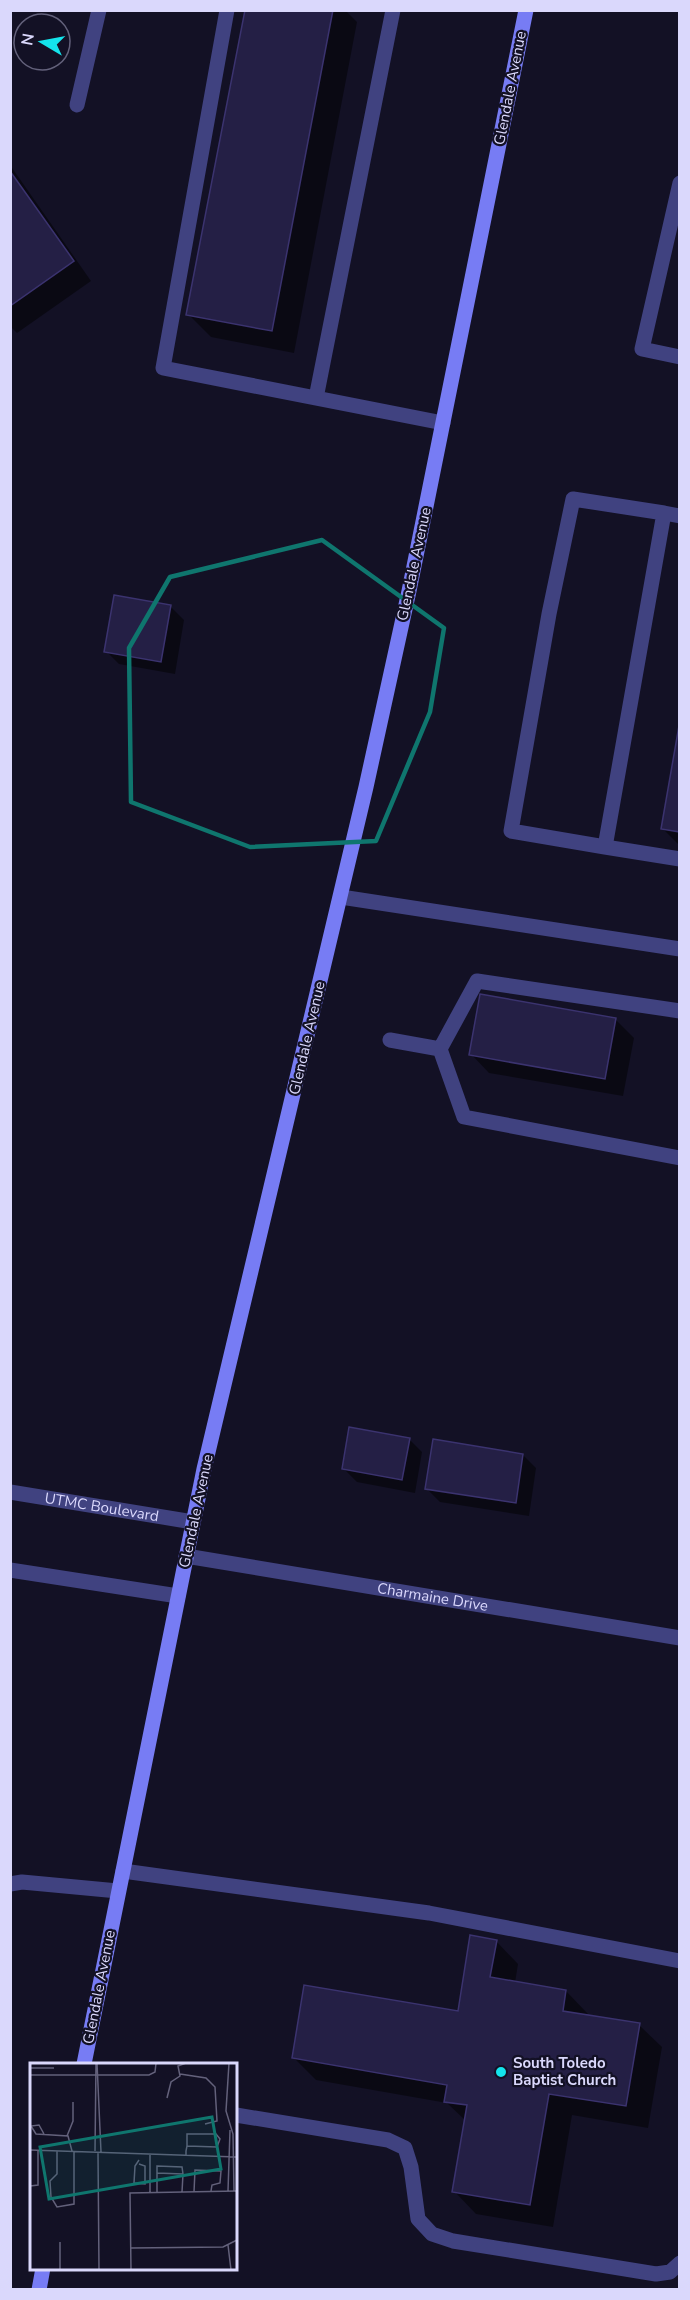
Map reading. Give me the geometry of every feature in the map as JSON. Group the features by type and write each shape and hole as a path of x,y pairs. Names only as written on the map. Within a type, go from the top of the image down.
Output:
{"main road":[{"name":"Glendale Avenue","path":"84,2063 204,1469 341,897 409,591 526,10"},
{"path":"39,2289 43,2270"}],"street":[{"path":"77,105 99,10"},
{"path":"227,10 164,368 443,423"},
{"path":"316,398 393,10"},
{"path":"680,183 642,349 680,357"},
{"path":"604,847 672,514 573,499 547,626 511,831 604,847 680,859"},
{"path":"341,897 680,949"},
{"path":"680,1011 477,981 440,1049 464,1117 680,1158"},
{"path":"390,1040 440,1049"},
{"name":"UTMC Boulevard","path":"10,1492 193,1522"},
{"name":"Charmaine Drive","path":"186,1556 680,1638"},
{"path":"10,1570 178,1596"},
{"path":"123,1871 429,1913 680,1960"},
{"path":"10,1884 22,1882 118,1891"},
{"path":"237,2115 388,2140 405,2148 411,2167 418,2219 432,2234 453,2241 656,2274 670,2272 680,2263"}],"highlighted area":[{"path":"322,540 444,628 430,712 376,841 250,847 131,802 129,648 170,577"}],"building":[{"path":"245,10 333,10 272,331 186,315"},
{"path":"10,171 74,261 10,306"},
{"path":"114,595 171,605 161,662 104,652"},
{"path":"680,720 680,832 661,829"},
{"path":"480,994 616,1018 605,1079 469,1055"},
{"path":"349,1427 410,1438 402,1480 342,1469"},
{"path":"433,1439 523,1454 516,1503 425,1489"},
{"name":"South Toledo Baptist Church","path":"470,1935 497,1940 490,1977 566,1990 563,2011 640,2023 626,2106 549,2094 530,2205 452,2192 467,2105 444,2102 447,2085 292,2058 304,1985 458,2011"}],"place":[{"name":"South Toledo Baptist Church","path":"501,2072"}]}
